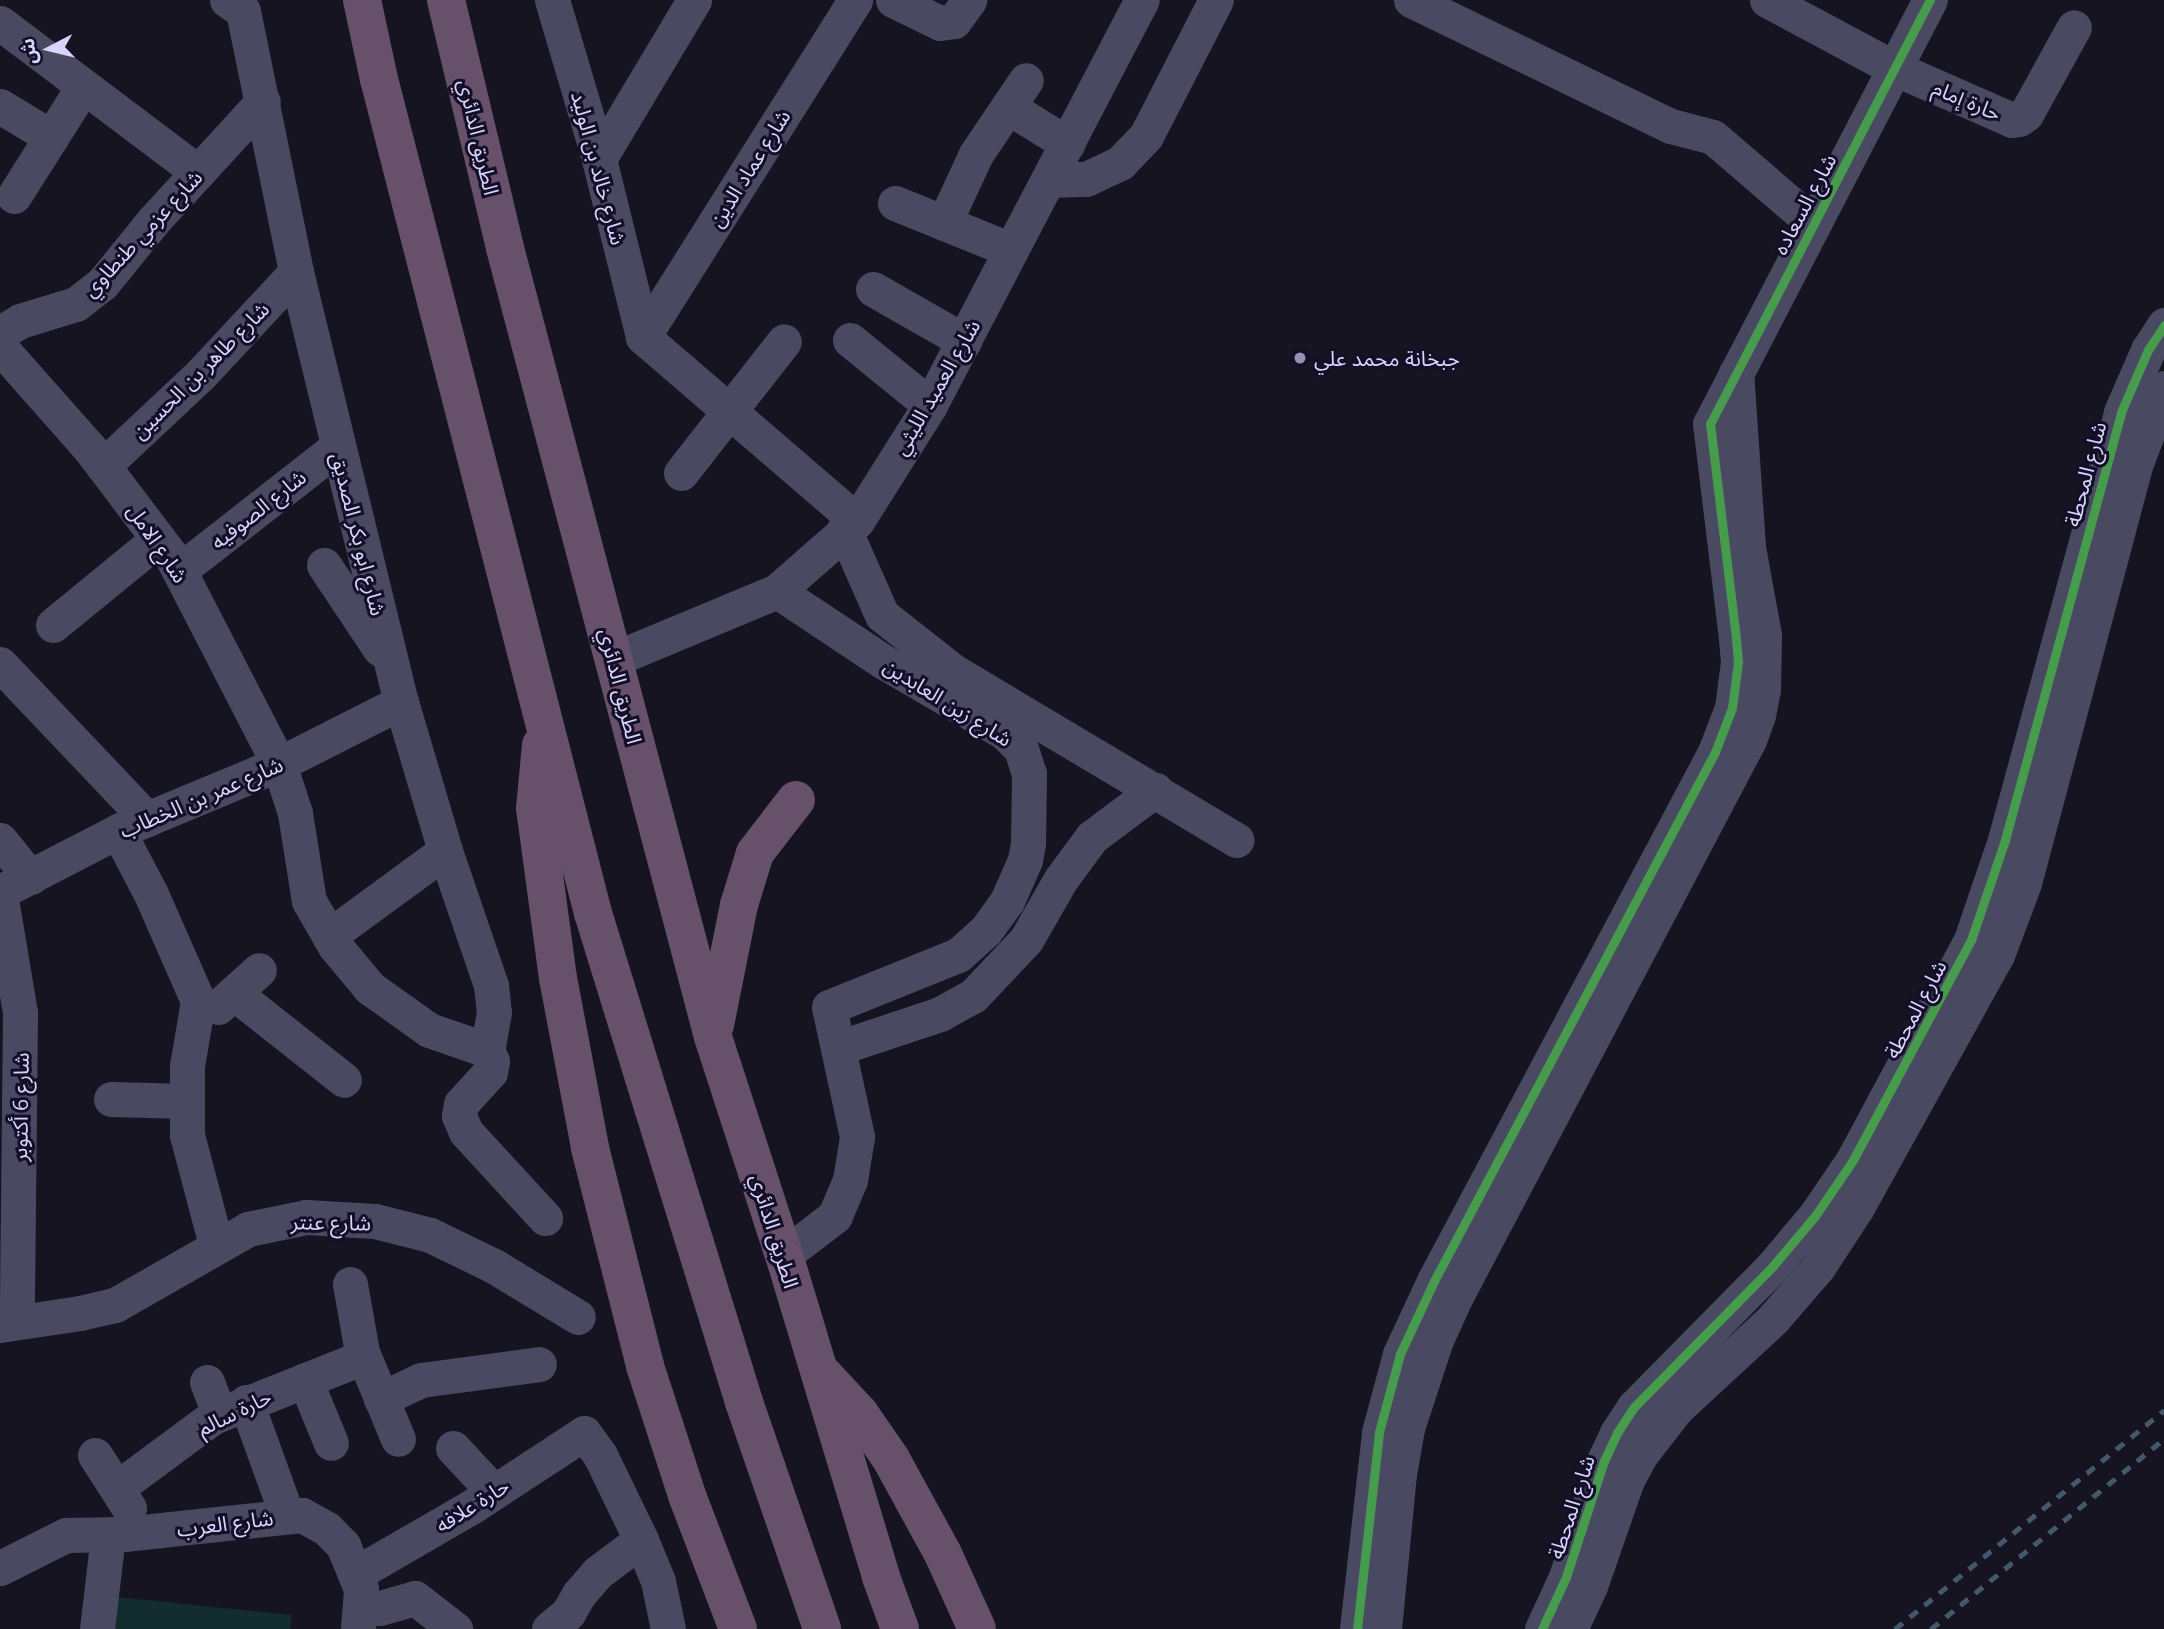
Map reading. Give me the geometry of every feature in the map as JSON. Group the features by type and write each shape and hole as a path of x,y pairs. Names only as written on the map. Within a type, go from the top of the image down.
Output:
{"highway":[{"path":"362,0 382,92 593,913 744,1402 817,1617"},
{"name":"الطريق الدائري","path":"446,0 505,248 713,1037 784,1255 815,1366 881,1577 900,1629"},
{"path":"544,719 535,808 558,978 588,1136 646,1366 688,1498 738,1629"},
{"path":"713,1037 738,905 755,853 796,800"},
{"name":"الطريق الدائري","path":"815,1366 860,1415 891,1459 943,1554 977,1629"}],"street":[{"path":"599,159 694,0"},
{"name":"شارع عماد الدين","path":"643,337 855,0"},
{"path":"893,0 940,23 954,21 969,0"},
{"path":"1048,180 1086,179 1120,163 1146,136 1216,0"},
{"path":"1410,0 1671,125 1713,137 1813,223"},
{"path":"1767,0 1894,68"},
{"name":"شارع السعاده","path":"1737,548 1710,424 1735,371 1930,0"},
{"name":"شارع خالد بن الوليد","path":"553,1 599,159 643,337"},
{"name":"شارع ابو بكر الصديق","path":"235,5 263,101 296,272 401,702 444,851 491,985 494,1012 487,1050 492,1061 490,1072 461,1104 459,1116 466,1132 545,1218"},
{"name":"شارع العميد الليثي","path":"614,659 777,591 850,525 930,405 1068,144 1131,6"},
{"path":"0,23 198,172"},
{"name":"حارة إمام","path":"1894,68 2012,120 2019,119 2026,114 2074,27"},
{"path":"14,196 51,137 88,91"},
{"path":"944,223 976,154 1017,93 1068,144"},
{"name":"شارع عزمي طنطاوي","path":"0,334 20,321 76,304 102,284 263,101"},
{"path":"5,118 51,137"},
{"path":"895,203 1011,250"},
{"name":"شارع طاهر بن الحسين","path":"103,466 200,375 296,272"},
{"path":"873,289 964,341"},
{"name":"شارع المحطة","path":"1542,1629 1566,1577 1604,1461 1617,1433 1634,1407 1772,1268 1815,1216 1853,1160 1971,940 2006,841 2117,423 2133,381 2164,325"},
{"name":"شارع زين العابدين","path":"643,337 730,411 850,525 882,615 953,671 1237,841"},
{"path":"850,340 930,405"},
{"path":"681,473 784,341"},
{"name":"شارع الامل","path":"0,347 103,466 180,570 279,764 295,813 309,901 329,936 370,988 429,1030 487,1050"},
{"path":"1357,1629 1379,1432 1400,1354 1415,1317 1725,731 1732,708 1738,662 1735,371"},
{"name":"شارع المحطة","path":"1570,1629 1590,1586 1620,1498 1641,1454 1677,1408 1773,1320 1818,1267 1856,1209 1997,956 2024,883 2136,463 2164,388"},
{"name":"شارع الصوفيه","path":"180,570 337,447"},
{"path":"52,625 158,539"},
{"path":"1384,1629 1399,1474 1407,1428 1436,1340 1455,1298 1742,752 1758,715 1763,689 1764,635 1737,548"},
{"path":"324,565 377,646 391,659"},
{"name":"شارع زين العابدين","path":"777,591 884,662 1004,732 1021,750 1029,773 1028,843 1025,860 1007,901 985,931 958,956 829,1007 838,1048"},
{"path":"0,664 132,825 191,979 198,1001 187,1066 187,1135 216,1245"},
{"name":"شارع عمر بن الخطاب","path":"10,887 132,825 279,764 401,702"},
{"path":"784,1255 835,1216 850,1180 857,1137 838,1048 940,1014 973,996 1026,940 1061,879 1092,838 1155,790"},
{"path":"0,840 10,887"},
{"path":"329,936 444,851"},
{"path":"1025,860 1061,879"},
{"name":"شارع 6 أكتوبر","path":"9,1324 20,1013 10,887"},
{"path":"195,1028 246,982 344,1080"},
{"path":"111,1098 186,1101"},
{"name":"شارع عنتر","path":"9,1324 115,1305 248,1229 297,1218 375,1221 430,1235 494,1266 578,1317"},
{"path":"350,1284 364,1357 398,1439"},
{"name":"حارة سالم","path":"117,1488 232,1408 364,1357"},
{"path":"382,1399 421,1380 539,1364"},
{"path":"305,1380 331,1443"},
{"path":"207,1382 232,1408 287,1515"},
{"name":"حارة علافه","path":"358,1602 494,1492 584,1433 600,1455 641,1540"},
{"path":"453,1448 494,1492"},
{"path":"95,1455 145,1532"},
{"name":"شارع العرب","path":"0,1568 66,1535 145,1532 302,1515 327,1529 343,1545 358,1602"},
{"path":"97,1629 108,1535"},
{"path":"549,1629 568,1613 579,1594 597,1573 641,1540 658,1581 668,1629"},
{"path":"358,1602 380,1608 415,1598 455,1629"}],"green space":[{"path":"106,1596 292,1615 290,1629 103,1629"}],"railway":[{"path":"1895,1629 2164,1410"},
{"path":"1931,1629 2164,1439"}],"cycle path":[{"path":"1357,1629 1379,1432 1400,1354 1434,1281 1715,752 1732,708 1738,662 1710,424 1930,0"},
{"path":"1542,1629 1566,1577 1604,1461 1617,1433 1634,1407 1772,1267 1815,1216 1853,1160 1971,940 2005,840 2121,412 2148,350 2164,325"}],"place":[{"name":"جبخانة محمد علي","path":"1300,358"}]}
